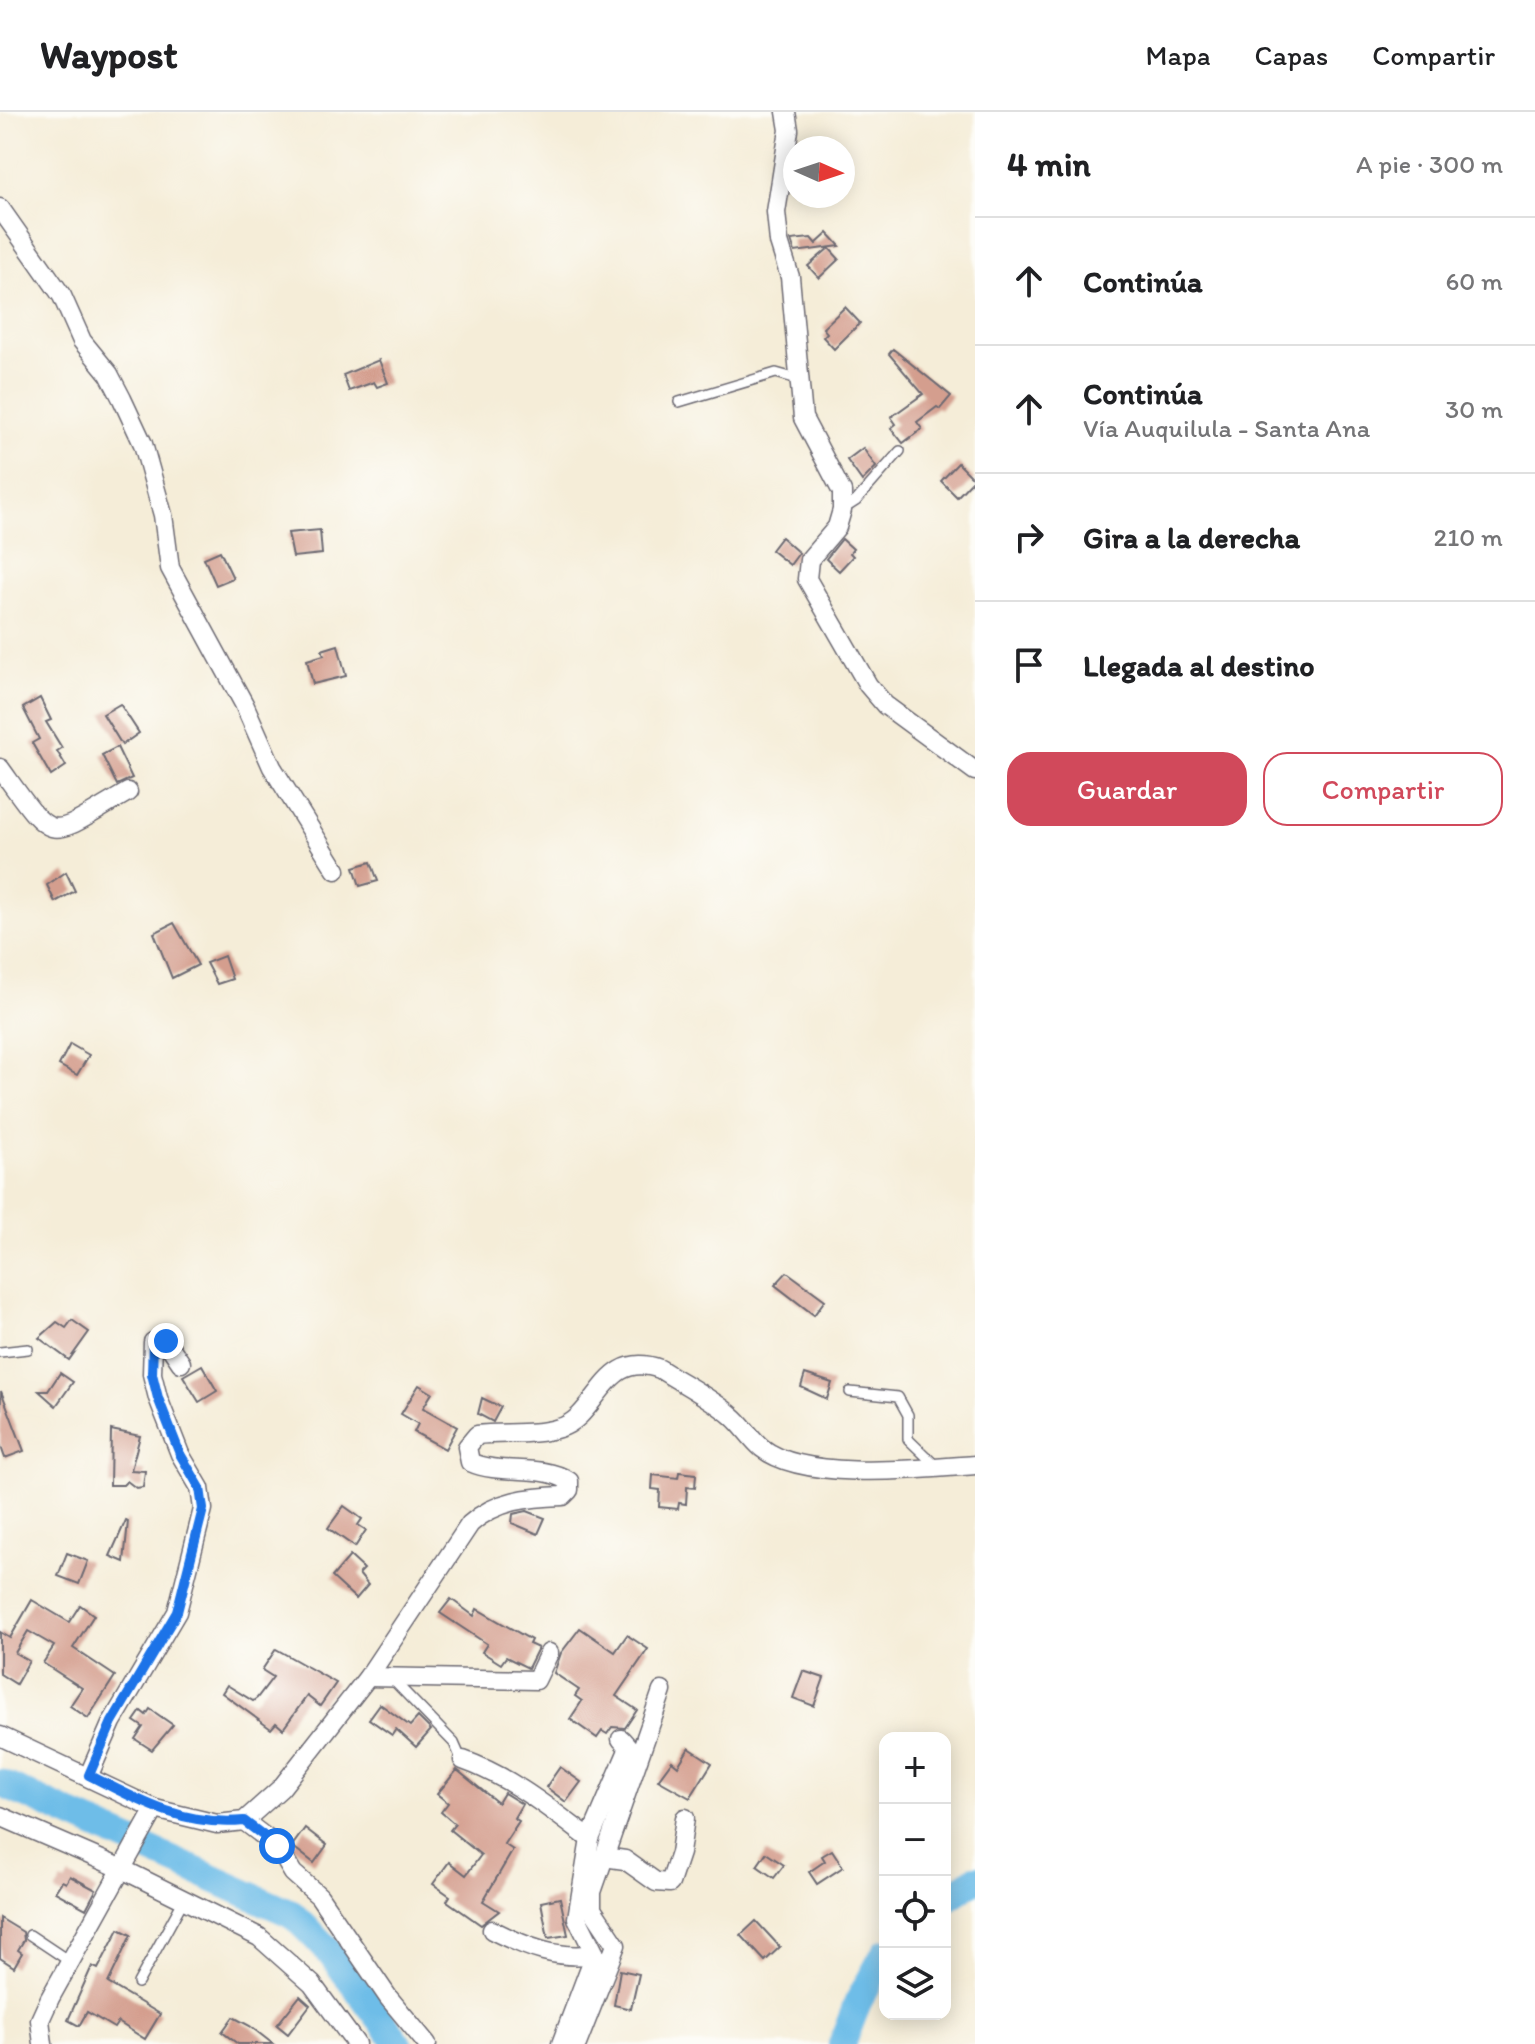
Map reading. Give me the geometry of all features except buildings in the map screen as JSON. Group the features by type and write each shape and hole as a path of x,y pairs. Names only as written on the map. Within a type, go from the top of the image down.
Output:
{"street":[{"path":"786,112 789,130 776,212 779,242 790,277 803,418 842,492 842,510 837,527 809,560 807,579 810,591 868,685 885,705 975,771"},
{"path":"0,208 62,296 82,341 109,374 122,399 143,444 163,515 170,568 244,704 272,767 336,870"},
{"path":"0,768 41,823 51,829 63,829 128,792"},
{"path":"89,1775 112,1722 177,1612 197,1536 203,1509 200,1488 180,1454 158,1398 152,1374 153,1342 166,1341 181,1363"},
{"path":"0,1736 89,1775 151,1815 217,1824 244,1821 281,1788 368,1677 477,1517 483,1511 525,1498 563,1496 569,1490 569,1481 555,1472 500,1470 470,1462 467,1447 472,1439 477,1435 560,1428 588,1406 608,1378 621,1370 640,1366 660,1369 730,1414 762,1448 782,1458 824,1468 975,1465"},
{"path":"368,1677 536,1680 549,1653"},
{"path":"577,2044 616,1945 592,1909 592,1892 662,1691"},
{"path":"561,2044 595,1954 577,1918 590,1839 629,1748 621,1739"},
{"path":"462,1762 486,1768 528,1793 590,1839"},
{"path":"43,2044 40,2020 69,1961 151,1815"},
{"path":"0,1816 122,1864 183,1901 204,1907 275,1949 312,1984 356,2044"},
{"path":"604,1857 625,1860 656,1882 670,1883 680,1853 685,1818"},
{"path":"244,1821 277,1846 293,1873 319,1896 388,1997 427,2044"},
{"path":"492,1930 550,1954 577,1957 595,1954"}],"lane":[{"path":"679,402 776,373 801,380"},
{"path":"842,510 856,501 900,451"},
{"path":"0,1352 28,1349"},
{"path":"850,1392 898,1397 908,1415 908,1439 938,1468"},
{"path":"390,1678 454,1743 462,1762"},
{"path":"138,1983 183,1901"},
{"path":"30,1935 69,1961"}],"waterway":[{"path":"0,1783 292,1914 327,1949 399,2044"},
{"path":"951,1895 975,1879"},
{"path":"842,2044 858,2002 879,1964"}],"route":[{"path":"166,1341 153,1342 152,1374 180,1454 200,1488 203,1509 177,1612 112,1722 89,1775 155,1809 217,1824 244,1821 277,1846"}]}
